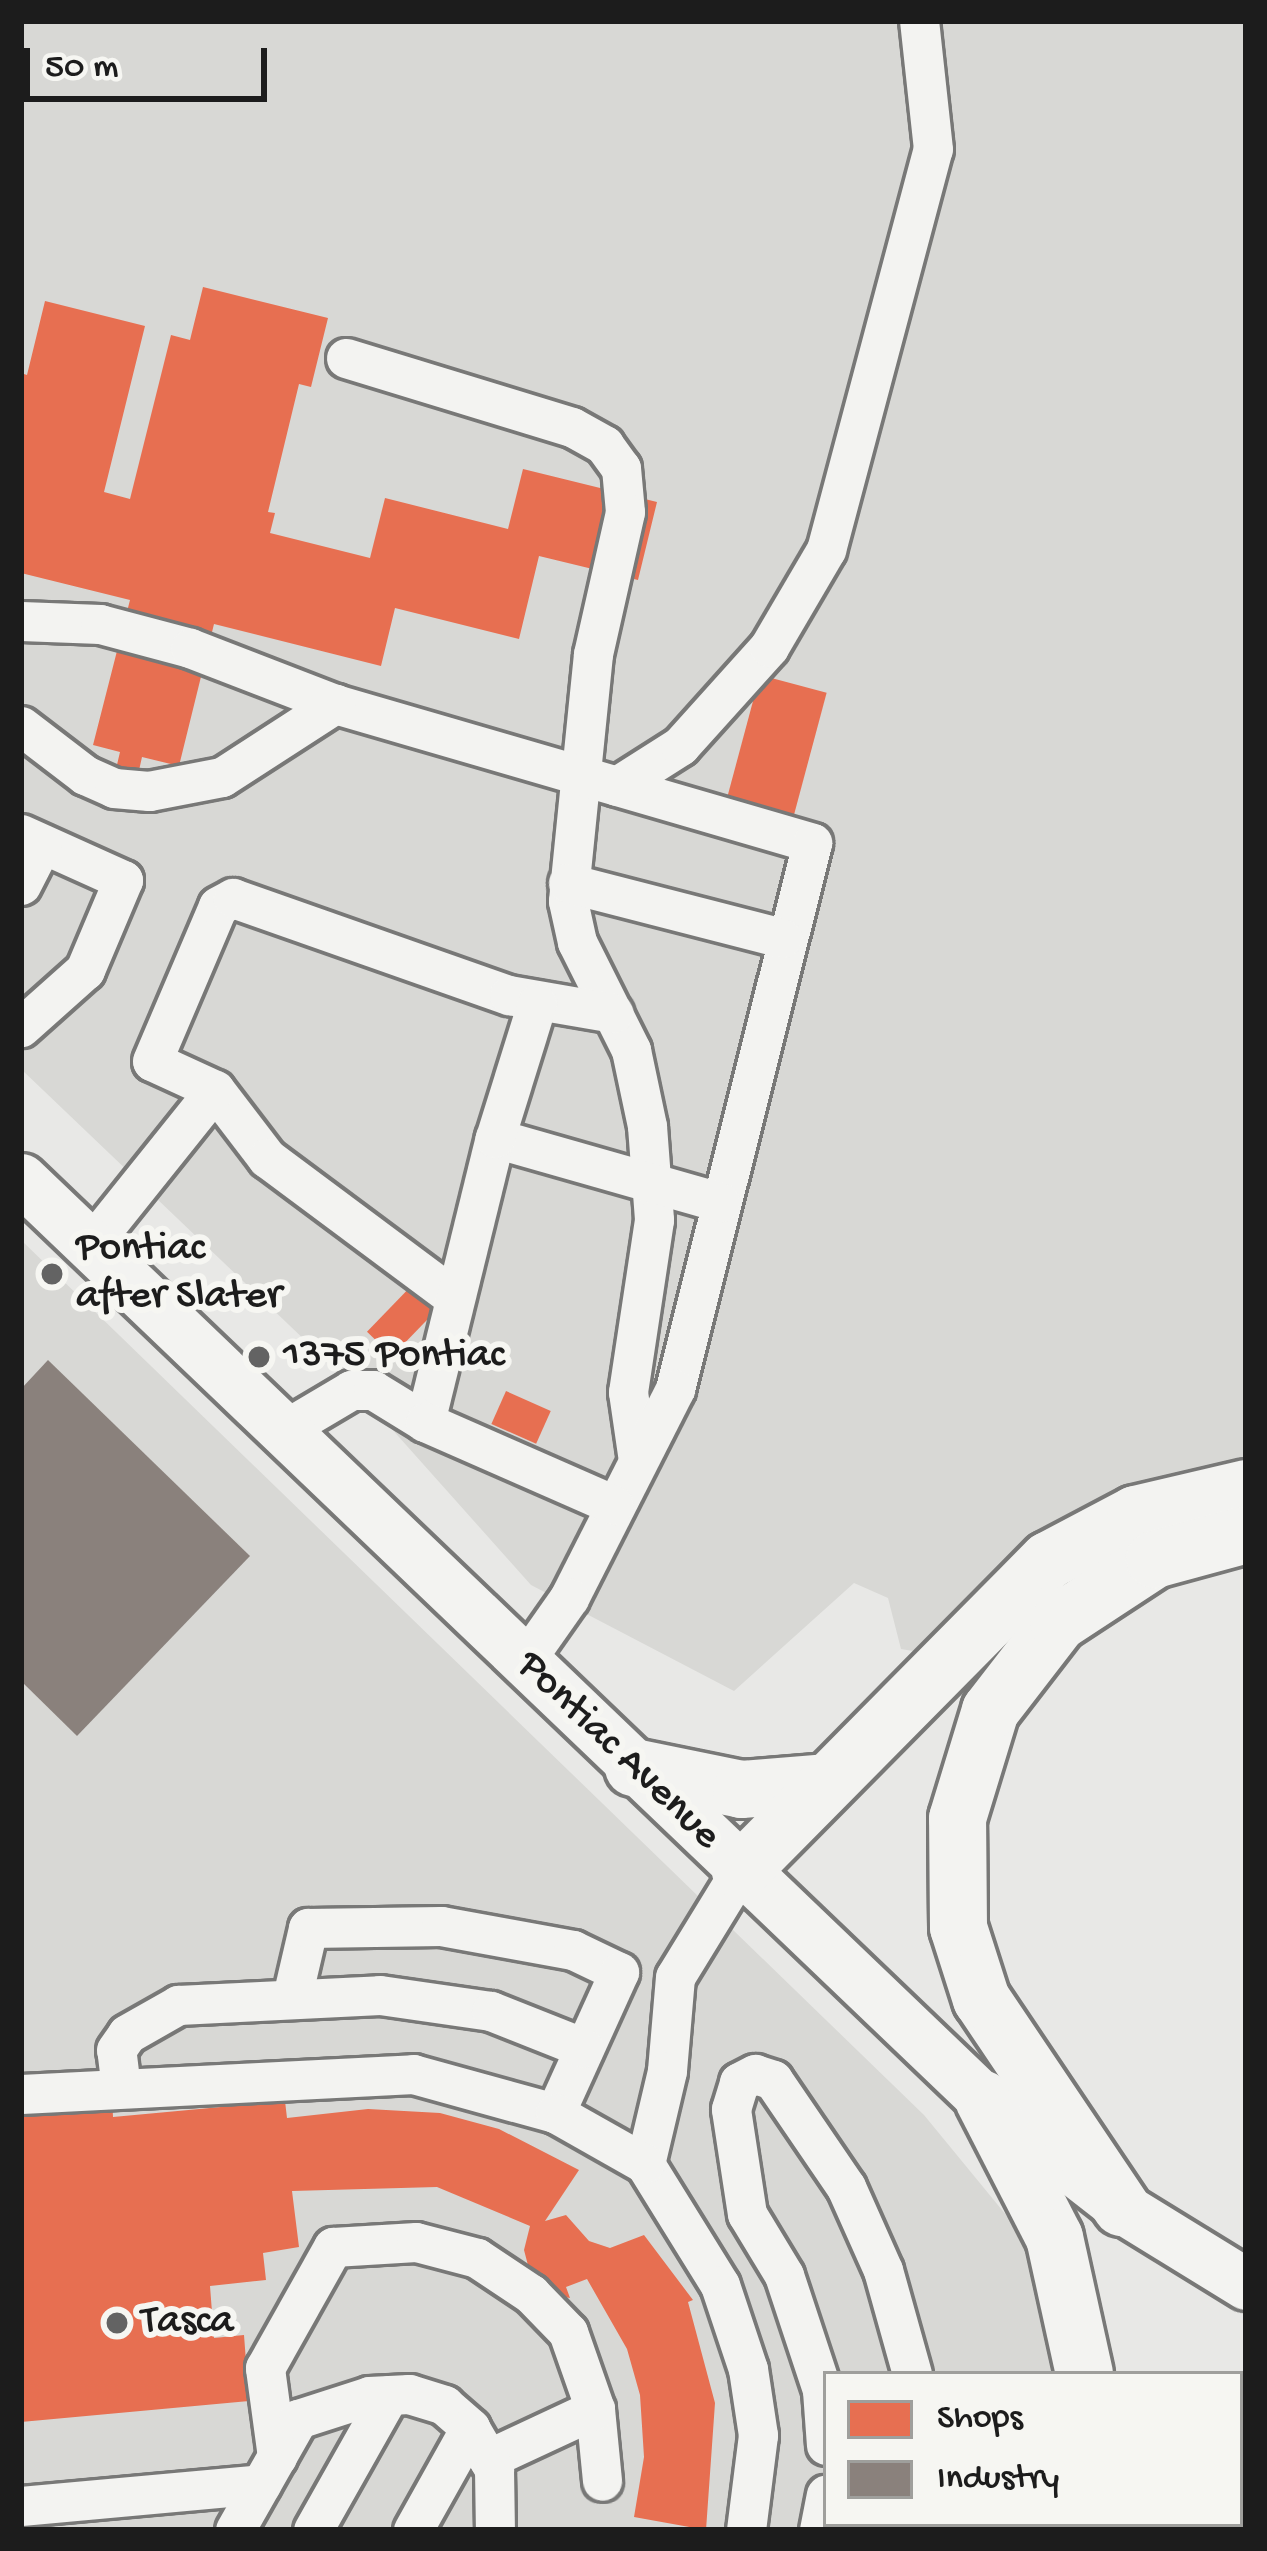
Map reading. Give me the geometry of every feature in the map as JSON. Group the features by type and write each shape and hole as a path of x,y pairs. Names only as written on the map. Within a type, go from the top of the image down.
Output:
{"highway":[{"path":"740,1871 1048,1561 1135,1514 1246,1488"},
{"path":"1121,2207 981,1999 958,1927 956,1818 990,1710 1058,1622 1154,1559 1246,1534"},
{"path":"633,1767 742,1789 826,1782"},
{"path":"983,2099 1054,2237 1083,2371"}],"main road":[{"name":"Pontiac Avenue","path":"21,1179 983,2099 1121,2207 1246,2284"}],"lane":[{"path":"598,780 680,746 754,664 826,550 933,149 919,21"},
{"path":"346,358 572,427 604,445 621,468 625,512 593,654 598,780 568,883 577,942 631,1050 652,1180 654,1220 628,1392 637,1454"},
{"path":"21,621 100,624 335,704 812,843 782,938 675,1389 637,1454 569,1598 524,1662"},
{"path":"21,726 86,775 114,788 149,790 222,777 335,704"},
{"path":"21,885 31,839 124,880 85,970 21,1027"},
{"path":"568,883 782,938"},
{"path":"452,1296 267,1157 215,1090 152,1061 218,906 233,898 538,1003 613,1013"},
{"path":"425,1422 494,1138 538,1003"},
{"path":"88,1247 215,1090"},
{"path":"494,1138 720,1202"},
{"path":"282,1431 351,1390 373,1390 425,1422 614,1505"},
{"path":"645,2164 667,2072 674,1977 740,1871"},
{"path":"292,1997 308,1928 509,1933 619,1972 555,2113"},
{"path":"121,2088 116,2050 127,2034 178,2006 292,1997 453,2003 584,2048"},
{"path":"21,2094 412,2074 555,2113 645,2164 696,2242 748,2369 758,2435 746,2530"},
{"path":"823,2404 784,2275 747,2214 731,2109 739,2082 754,2074 772,2080 804,2118 846,2187 883,2270 911,2371"},
{"path":"696,2242 747,2214"},
{"path":"269,2470 265,2368 333,2247 416,2242 477,2258 568,2332 595,2409 602,2481"},
{"path":"313,2530 388,2395"},
{"path":"235,2530 298,2419 388,2395 444,2404 479,2443 495,2530"},
{"path":"413,2530 479,2443 595,2409"},
{"path":"21,2506 269,2470"}],"shaded area":[{"path":"21,21 1246,21 1246,1488 1187,1498 937,1655 901,1649 888,1598 854,1583 734,1691 531,1585 357,1390 21,1069"},
{"path":"21,1240 924,2115 1025,2238 1057,2371 823,2371 823,2527 1051,2530 21,2530"}],"building: Shops":[{"path":"203,287 328,318 311,387 299,384 268,512 275,513 270,533 370,558 385,498 508,529 523,469 657,502 638,580 539,556 519,639 395,608 381,666 214,624 179,766 142,757 138,775 116,769 120,752 93,745 130,600 21,573 21,373 27,375 45,301 145,326 104,492 130,499 171,335 190,340"},
{"path":"760,675 827,693 793,819 726,802"},
{"path":"417,1280 442,1304 392,1356 367,1332"},
{"path":"506,1391 551,1411 536,1444 491,1424"},
{"name":"Tasca","path":"112,2096 113,2117 285,2101 287,2118 368,2109 440,2113 499,2129 579,2170 545,2221 566,2215 589,2241 610,2248 644,2235 693,2300 688,2302 715,2403 706,2530 634,2517 644,2457 640,2395 627,2349 587,2279 566,2287 570,2298 558,2296 530,2273 524,2250 530,2226 437,2187 292,2191 299,2247 263,2253 266,2280 210,2286 214,2338 244,2335 249,2401 21,2422 21,2103"}],"building: Industry":[{"path":"48,1360 250,1556 77,1736 21,1681 21,1389"}],"place":[{"name":"Pontiac after Slater","path":"52,1274"},
{"name":"1375 Pontiac","path":"259,1357"},
{"name":"Tasca","path":"117,2323"}]}
